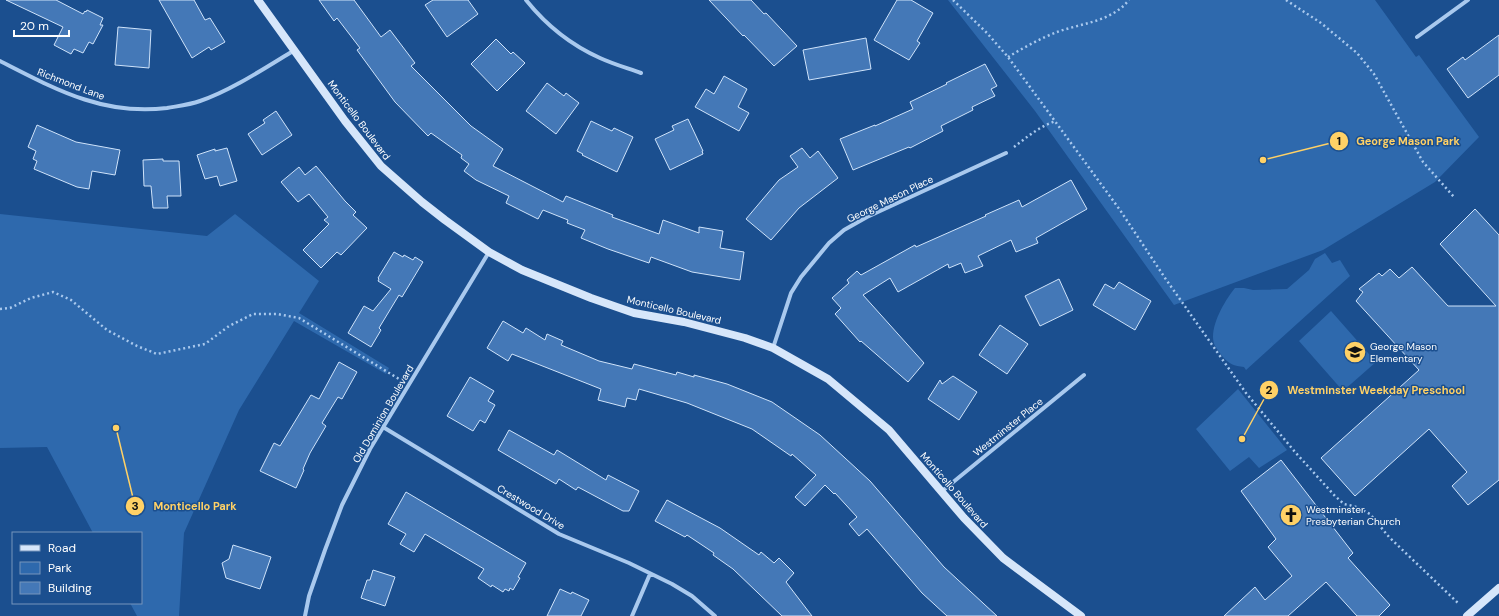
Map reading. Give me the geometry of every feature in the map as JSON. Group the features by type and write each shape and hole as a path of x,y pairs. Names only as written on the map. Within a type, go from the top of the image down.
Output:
{"street":[{"name":"Monticello Boulevard","path":"258,0 293,51 345,121 381,166 422,202 489,252 522,270 591,298 634,313 699,326 745,338 773,348 828,379 889,430 964,518 1003,558 1080,616"},
{"path":"526,0 557,32 576,45 601,59 641,73"},
{"path":"1417,37 1468,0"},
{"name":"Richmond Lane","path":"0,62 47,85 92,103 128,110 181,106 199,101 218,94 293,51"},
{"name":"George Mason Place","path":"773,348 791,293 801,277 829,243 844,230 867,217 1006,153"},
{"name":"Old Dominion Boulevard","path":"305,616 309,596 342,505 370,449 489,252"},
{"name":"Westminster Place","path":"941,492 1084,375"},
{"name":"Crestwood Drive","path":"384,427 559,534 629,563 692,596 715,616"},
{"path":"632,616 650,574"},
{"path":"1468,616 1499,588"}],"path":[{"path":"953,0 987,33 1008,57 1120,210 1165,278 1246,393 1295,452 1334,496 1344,504 1357,507 1370,514 1389,537 1458,604"},
{"path":"1008,57 1056,32 1106,18 1123,7 1129,0"},
{"path":"1286,0 1321,23 1357,54 1370,68 1423,162 1454,197"},
{"path":"1006,153 1036,131 1047,124 1056,121"},
{"path":"0,309 10,308 31,298 53,292 71,300 107,330 137,346 157,354 205,344 229,326 253,314 277,314 299,318 408,385"}],"green space":[{"path":"948,0 1375,0 1416,57 1419,55 1479,137 1435,182 1323,250 1174,305 1035,111"},
{"path":"0,214 207,236 235,214 319,281 299,313 389,368 386,374 294,321 239,410 184,533 179,616 137,616 131,604 142,604 142,532 92,532 47,447 0,448"},
{"path":"1325,253 1332,263 1340,260 1350,276 1246,370 1244,367 1229,363 1215,346 1213,332 1222,307 1235,288 1253,290 1287,289 1309,270 1315,259"},
{"path":"1331,311 1376,362 1343,391 1299,341"},
{"path":"1238,389 1287,450 1259,468 1249,457 1230,471 1196,429"}],"building":[{"path":"6,0 56,0 83,14 87,10 103,18 100,25 103,25 93,44 89,42 83,53 74,49 71,54 54,45 63,27"},
{"path":"159,0 194,0 205,20 210,18 225,42 211,50 209,47 192,58"},
{"path":"319,0 354,0 381,37 390,30 415,63 411,66 471,126 503,149 493,166 563,202 566,196 613,215 612,217 659,234 663,220 699,233 699,227 723,231 720,248 744,252 740,280 692,272 651,257 649,263 581,238 585,230 567,223 568,220 543,210 538,219 506,203 509,196 476,180 464,171 469,164 461,158 462,155 431,133 428,136 395,102 357,50 360,48 337,18 334,21"},
{"path":"433,0 468,0 478,14 447,37 425,5"},
{"path":"709,0 751,0 764,14 766,13 797,46 774,66"},
{"path":"897,0 911,0 933,13 917,41 920,43 909,60 874,40"},
{"path":"118,27 151,30 149,68 115,65"},
{"path":"1499,35 1499,75 1468,98 1447,69 1463,57 1465,60"},
{"path":"866,38 871,69 809,80 803,50"},
{"path":"496,39 511,54 513,52 525,63 497,91 471,64"},
{"path":"985,64 997,86 991,89 995,96 972,107 973,110 941,126 943,131 910,148 909,147 853,170 840,139 875,126 913,109 910,102"},
{"path":"724,76 747,89 738,107 749,113 739,131 695,107 706,89 714,94"},
{"path":"547,83 564,96 566,93 579,103 556,134 526,111"},
{"path":"276,111 292,135 262,155 248,134 265,123 263,120"},
{"path":"688,119 703,154 670,170 655,139 674,130 672,126"},
{"path":"591,121 612,131 614,128 633,137 617,172 582,155 583,154 577,151"},
{"path":"37,125 76,142 120,150 115,175 92,171 89,189 77,187 34,169 37,161 33,159 36,151 28,147"},
{"path":"227,148 237,181 220,186 217,176 205,179 197,155 215,149 215,151"},
{"path":"802,148 810,158 818,151 838,178 799,208 771,240 746,219 779,180 798,167 790,156"},
{"path":"163,159 163,161 179,161 181,196 167,196 168,208 153,208 151,186 144,186 143,160"},
{"path":"316,166 356,212 353,215 367,228 341,255 337,252 321,268 303,250 329,224 324,220 328,217 309,194 298,202 281,182 299,167 305,175"},
{"path":"1071,180 1087,209 1036,238 1038,243 1016,252 1011,240 978,256 983,266 965,273 961,263 949,268 948,264 898,292 890,278 863,295 924,363 908,382 861,341 860,342 835,314 841,308 832,298 849,283 847,280 857,271 861,275 915,245 916,247 1019,200 1022,207"},
{"path":"1475,209 1499,235 1499,480 1468,505 1452,486 1467,472 1429,429 1355,496 1321,458 1419,370 1356,301 1363,292 1359,289 1379,273 1382,276 1390,269 1399,278 1412,267 1448,306 1496,306 1440,244"},
{"path":"394,252 413,260 415,257 423,262 402,297 399,295 379,328 381,330 371,347 348,333 364,306 373,311 391,289 378,281 378,278"},
{"path":"1059,279 1073,310 1040,326 1025,296"},
{"path":"1119,282 1151,301 1135,330 1093,305 1105,284 1114,289"},
{"path":"503,321 523,333 526,328 545,340 547,334 563,341 561,345 599,361 632,369 634,364 676,375 677,372 694,377 694,375 727,384 772,402 820,435 870,481 944,567 997,616 947,616 922,593 867,529 859,536 849,524 857,517 835,493 834,494 825,485 805,506 795,497 816,475 792,454 791,456 752,429 687,403 639,389 636,400 627,398 625,407 598,400 601,389 512,354 508,361 487,348"},
{"path":"1000,325 1028,344 1007,374 979,355"},
{"path":"339,362 357,372 342,399 338,397 322,423 326,426 310,453 296,488 260,471 274,443 280,446 311,395 319,399"},
{"path":"953,376 977,392 959,420 928,399 940,380 942,384"},
{"path":"470,377 494,391 488,401 495,405 485,423 480,420 473,431 447,416"},
{"path":"509,430 554,455 557,450 606,480 608,475 639,491 629,511 623,511 578,487 576,490 559,479 556,484 498,450"},
{"name":"Westminster Presbyterian Church","path":"1281,460 1353,553 1348,558 1390,605 1379,616 1357,616 1326,582 1288,616 1224,616 1255,587 1265,600 1292,576 1268,547 1276,539 1241,491"},
{"path":"406,492 526,563 513,590 510,588 509,591 505,589 503,592 492,585 491,587 478,578 484,569 425,534 414,552 400,544 406,534 388,524"},
{"path":"667,500 720,528 759,555 761,552 774,563 779,558 794,573 786,582 812,616 782,616 733,569 713,555 714,553 687,535 685,537 655,521"},
{"path":"233,545 271,557 260,589 226,578 222,563 229,559"},
{"path":"373,570 395,577 385,606 361,598 367,580 370,580"},
{"path":"560,589 571,594 572,592 589,600 581,616 547,616"}],"place":[{"name":"George Mason Park","path":"1263,160"},
{"name":"George Mason Elementary","path":"1355,352"},
{"name":"Monticello Park","path":"116,428"},
{"name":"Westminster Weekday Preschool","path":"1242,439"},
{"name":"Westminster Presbyterian Church","path":"1291,515"}]}
